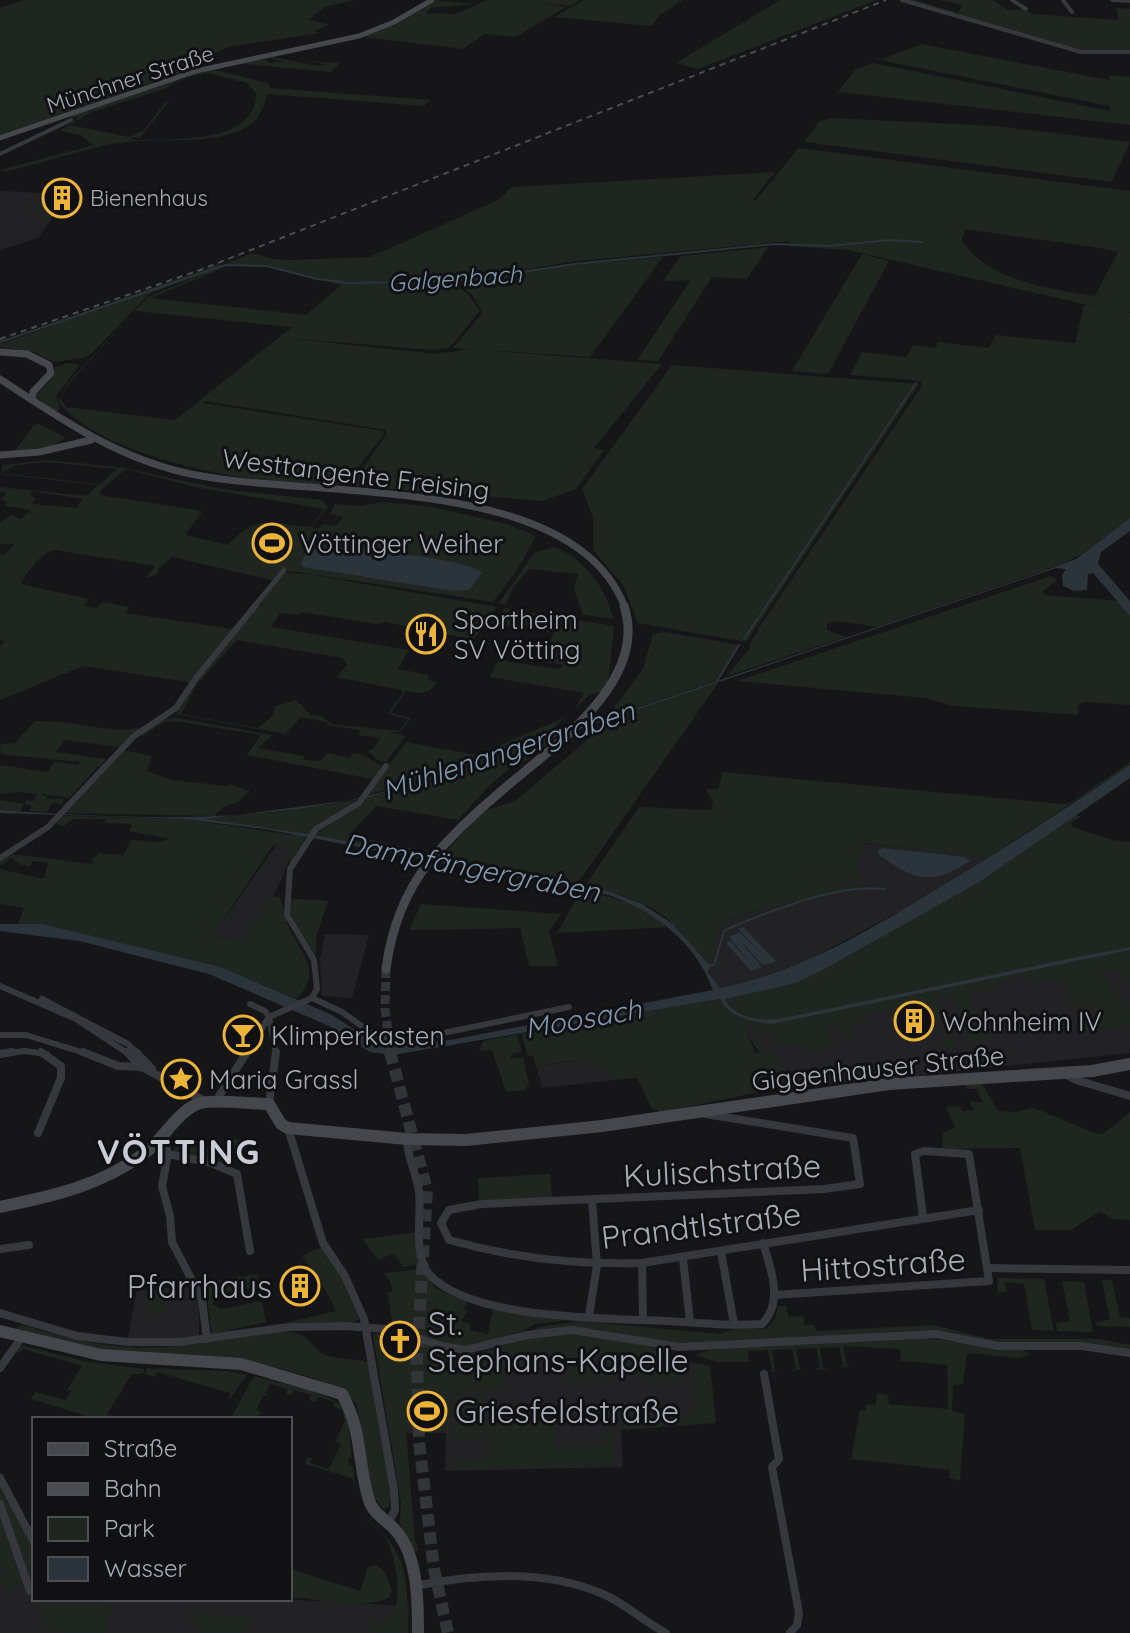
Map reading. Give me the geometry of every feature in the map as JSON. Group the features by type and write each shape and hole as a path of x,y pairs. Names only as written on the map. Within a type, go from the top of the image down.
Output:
{"main road":[{"name":"Münchner Straße","path":"0,138 196,71 359,36 394,22 432,0"},
{"path":"0,352 22,353 46,361 51,373 32,400"},
{"name":"Westtangente Freising","path":"0,379 93,440 138,460 188,474 260,485 437,500 501,514 552,533 601,568 619,592 629,625 627,650 614,678 601,698 532,765 479,810 427,865 403,906 389,945 386,969"},
{"path":"14,388 25,390 39,386"},
{"path":"67,445 75,439 76,431"},
{"path":"0,455 32,454 93,440"},
{"name":"Giggenhauser Straße","path":"288,1128 407,1139 466,1140 569,1130 889,1084 1063,1073 1130,1064"},
{"path":"0,1207 81,1189 121,1169 159,1141 190,1109 211,1101 269,1104 281,1124 288,1128"},
{"path":"7,1332 101,1355 241,1364 336,1391 348,1400 354,1410 369,1502 402,1538 415,1586 418,1633"}],"street":[{"path":"902,0 1089,53 1130,52"},
{"path":"1012,0 1026,9"},
{"path":"1063,0 1072,12"},
{"path":"1112,0 1130,1"},
{"path":"0,154 71,120 61,117"},
{"path":"0,858 44,830 134,736 176,708 196,678 284,570"},
{"path":"0,1035 26,1035 66,1045 118,1066 142,1067 211,1101 274,1014 308,999 317,989 314,960 294,930 286,905 290,869 316,829 359,803 386,766"},
{"path":"0,986 57,1004 128,1044 155,1072"},
{"path":"29,997 98,1033 125,1050 142,1067"},
{"path":"308,999 342,1012 378,1038 393,1042 431,1038 569,1007"},
{"path":"250,1004 274,1014"},
{"path":"269,1104 276,1051 274,1014"},
{"path":"0,1054 33,1050 47,1054 61,1066 61,1078 38,1133"},
{"name":"Giggenhauser Straße","path":"1063,1073 1069,1079 1110,1087 1130,1096"},
{"name":"Giggenhauser Straße","path":"697,1111 748,1122"},
{"name":"Kulischstraße","path":"441,1223 449,1210 463,1206 824,1189 860,1184 853,1138 748,1122"},
{"path":"288,1128 323,1243 348,1282 365,1328 394,1490 395,1510 388,1523"},
{"path":"407,1139 407,1153 420,1194 424,1265 431,1277 452,1292 492,1305 643,1320 734,1324 766,1322 774,1295 763,1243"},
{"path":"159,1141 166,1146 168,1154 162,1186 170,1216 172,1242 202,1300 207,1339"},
{"name":"Hittostraße","path":"774,1295 989,1281 969,1154 920,1151 914,1157 923,1217"},
{"path":"168,1154 211,1163 237,1174 250,1251"},
{"path":"589,1316 597,1265 592,1200"},
{"name":"Prandtlstraße","path":"441,1223 449,1240 502,1255 597,1265 683,1259 763,1243 979,1210"},
{"path":"0,1249 29,1245"},
{"path":"721,1252 734,1324"},
{"path":"683,1259 690,1322"},
{"path":"642,1263 643,1320"},
{"path":"988,1268 1130,1270"},
{"path":"0,1313 99,1342 150,1344 207,1339 272,1328 365,1328 393,1331 464,1350 480,1349 526,1335 573,1329 608,1332 665,1347 936,1334 998,1346 1081,1346 1130,1353"},
{"path":"0,1368 7,1332 15,1319"},
{"path":"764,1374 779,1459 772,1467 799,1613 797,1625 790,1633"},
{"path":"0,1478 32,1538"},
{"path":"0,1504 30,1591"},
{"path":"415,1586 459,1577 569,1583 605,1594 666,1633"}],"shaded area":[{"path":"0,191 69,194 38,238 0,250"},
{"path":"787,836 988,858 904,909 803,963 745,983 719,988 707,969 712,964 718,931 724,922 732,917 863,885 781,873"},
{"path":"278,843 289,846 291,855 277,889 243,942 212,936"},
{"path":"325,934 369,935 352,998 322,996 320,959"},
{"path":"1130,954 1130,1053 775,1090 760,1054 744,1029 746,1021 767,1025"},
{"path":"582,1060 603,1068 615,1080 542,1088 536,1066"},
{"path":"189,1287 199,1304 199,1337 127,1341 137,1290"},
{"path":"574,1339 639,1348 710,1367 716,1423 621,1430 623,1467 445,1471 446,1433 403,1433 448,1361"},
{"path":"0,1482 32,1542 32,1601 292,1600 409,1606 408,1633 0,1633"}],"green space":[{"path":"23,0 355,0 324,7 309,20 329,24 315,31 320,33 227,47 190,66 196,70 0,137 0,8"},
{"path":"434,0 476,4 431,8 426,13 456,14 487,0 580,0 571,6 541,3 566,7 516,37 484,34 463,49 363,37"},
{"path":"583,0 683,0 661,14 651,26 555,17"},
{"path":"780,0 876,0 698,69 676,63"},
{"path":"906,0 916,0 958,13 962,5 940,0 993,0 1008,10 1024,9 1032,14 1119,20 1116,8 1130,9 1130,51 1077,50"},
{"path":"921,44 1109,80 1109,75 1130,77 1130,125 838,92 855,70 873,63 1110,111 1109,106 880,60"},
{"path":"272,57 318,66 326,64 303,61 340,63 331,72 242,64 262,58 271,63 283,62"},
{"path":"212,69 268,83 270,88 430,100 424,106 268,94 258,117 231,134 196,140 111,144 5,172 0,170 94,145 80,135 60,131 79,117 66,117 68,115 168,80","holes":["208,73 247,83 256,93 253,110 242,122 209,136 133,140 131,137 140,138 169,101 144,130 129,137 70,125 89,113 167,88 180,79"]},
{"path":"831,118 996,126 1130,142 1112,182 804,142 820,121"},
{"path":"799,148 1130,191 1130,312 1124,312 1130,313 1130,518 1082,554 1062,564 878,627 836,621 827,624 827,630 846,637 727,676 750,648 762,623 922,386 921,382 913,380 850,375 862,352 906,357 913,345 936,348 938,342 988,348 996,335 1075,343 1084,305 1105,309 848,250 790,246 789,241 568,262 513,272 352,283 479,279 564,266 663,257 590,357 479,350 662,364 594,448 604,450 576,489 543,501 355,486 353,482 387,434 386,430 205,401 202,403 383,431 384,434 345,484 276,482 192,467 150,455 112,440 81,422 58,401 69,381 148,297 252,253 290,260 370,257 498,200 512,187 775,172 755,201","holes":["965,229 1100,248 1118,252 1095,296 1040,286 1003,274 973,254 962,240","227,266 266,266 341,285 306,315 151,298","457,281 472,295 483,312 453,348 469,349 437,354 287,338 433,350 449,348 480,311 469,295 457,286","135,311 291,327 175,420 66,407 60,398 70,382"]},
{"path":"768,247 747,279 712,277 658,361 637,360 691,280 663,281 681,256"},
{"path":"862,254 889,261 828,374 792,371"},
{"path":"222,263 149,294 92,353 83,358 54,362 34,352 0,347 0,344 48,325"},
{"path":"77,364 78,367 56,396 60,409 55,412 35,396 51,380 56,367"},
{"path":"672,365 919,384 746,642 638,623 623,585 593,550 593,517 582,489"},
{"path":"39,424 66,438 52,446 15,451 34,425"},
{"path":"51,460 124,468 222,489 322,500 328,507 312,527 318,529 323,524 336,526 343,517 330,514 335,504 361,506 383,502 432,507 507,524 536,536 519,567 493,602 283,570 192,678 174,705 188,682 83,666 0,700 0,646 5,642 0,639 0,554 4,555 14,544 0,544 0,522 11,515 21,519 31,510 4,506 7,501 1,500 6,493 0,492 0,487 87,496 98,485 0,474 3,465","holes":["47,462 116,470 100,484 1,473 17,465","126,469 195,487 324,509 311,527 266,522 248,528 228,545 185,535 202,512 100,495 101,490","32,491 82,499 77,508 32,504 35,497 31,497","55,550 155,566 146,578 157,575 159,568 172,557 273,580 233,629 125,613 129,607 103,602 96,608 84,606 89,599 21,584 44,555"]},
{"path":"553,547 574,558 592,575 606,597 613,619 583,615 574,589 578,574 529,569 513,588 506,604 499,603 534,553"},
{"path":"284,573 306,574 497,607 475,638 471,639 385,622 376,624 302,612 299,615 280,613 271,627 409,650 398,669 428,675 428,680 437,682 424,692 406,691 390,713 411,718 400,732 389,732 406,736 386,762 377,760 368,751 380,738 358,735 360,730 327,725 327,722 301,717 285,734 176,714 197,680","holes":["237,640 342,658 348,664 336,677 401,690 403,693 387,714 408,719 399,731 331,724 323,717 311,715 296,700 276,706 273,715 258,728 181,714 197,684"]},
{"path":"1051,576 1057,580 1042,592 1045,595 1120,601 1130,616 1130,705 1084,702 1077,706 1079,715 954,706 925,698 737,681"},
{"path":"505,608 614,626 608,683 601,692 589,695 575,709 584,693 490,677 500,657 510,662 559,669 564,665 536,660 543,655 554,633 492,623"},
{"path":"664,632 740,645 716,681 606,718 643,669 653,634"},
{"path":"719,682 577,884 440,858 483,811 515,801 593,735 602,722 609,719 615,723 625,719 615,717"},
{"path":"170,709 151,725 120,747 64,740 56,752 106,759 100,767 95,767 69,798 41,794 46,799 65,799 62,804 52,803 47,812 30,811 32,806 24,804 20,812 0,810 0,800 25,804 26,800 34,801 37,794 0,794 0,765 48,772 54,762 78,765 80,762 1,754 0,744 15,743 35,721 120,730 138,728 155,721"},
{"path":"177,718 273,735 258,748 304,756 304,760 320,761 328,753 350,758 353,753 364,755 382,767 372,779 247,755 261,735 174,721 164,722 143,736 137,735 165,719"},
{"path":"564,718 553,729 562,731 531,758 511,767 458,820 376,806 349,835 415,849 412,853 315,835 367,798 515,751 519,744 508,752 367,795 406,742 476,755"},
{"path":"122,750 152,756 147,771 172,780 229,784 250,791 214,816 63,813"},
{"path":"1130,762 1130,765 988,858 865,843 855,880 786,873 864,885 732,917 721,927 710,966 696,954 677,928 658,912 622,896 585,886 639,807 711,810 713,801 706,789 718,789 723,772 1063,804 1070,803"},
{"path":"357,800 309,834 197,819 277,812"},
{"path":"1075,815 1081,817 1071,823 1072,827 1112,840 1130,842 1130,947 778,1019 741,1014 725,998 796,983 821,971 978,883"},
{"path":"62,816 184,819 306,837 290,864 289,846 278,843 272,847 212,936 243,942 272,896 279,897 289,928 308,963 308,980 304,990 296,999 221,967 43,924 18,924 24,908 0,904 0,869 44,879 48,863 33,861 30,866 21,865 11,858 0,866 0,861 12,854 93,864 92,859 99,853 123,855 132,840 159,842 170,839 129,831 132,824 105,823 106,819 73,819 64,826 56,824"},
{"path":"582,889 634,904 670,927 557,933"},
{"path":"289,900 328,901 317,934 316,956 291,916"},
{"path":"421,904 561,914 549,931 558,966 529,966 520,928 409,930"},
{"path":"1130,950 1130,982 1119,972 1103,974 1124,1004 1093,1010 1090,1006 1071,1009 1067,998 1074,996 1061,977 1033,982 1027,975 995,982 995,988 975,992 970,1000 991,1037 954,1044 955,1048 945,1047 942,1041 965,1037 963,1033 974,1030 951,994 936,997 942,1007 938,1008 941,1013 929,1019 925,1009 917,1007 863,1012 867,1024 849,1020 857,1040 850,1040 841,1025 826,1026 835,1048 811,1052 802,1044 780,1046 773,1031 760,1030 757,1033 765,1053 774,1052 782,1070 787,1070 788,1077 776,1078 751,1034 752,1028 762,1025 748,1025 746,1031 755,1052 762,1054 778,1088 658,1113 657,1109 652,1109 637,1078 615,1080 587,1062 569,1061 536,1066 533,1056 528,1056 521,1034 720,999 736,1015 772,1024"},
{"path":"1125,1006 1130,1012 1130,1025 1090,1030 1088,1034 1079,1021 1097,1017 1100,1011"},
{"path":"517,1035 522,1052 514,1053 510,1059 523,1057 529,1084 525,1090 506,1092 492,1050 479,1051 483,1041"},
{"path":"981,1082 998,1111 1019,1112 1032,1107 1097,1134 1104,1133 1130,1112 1130,1220 1114,1219 1099,1212 1071,1230 1035,1230 1020,1148 942,1149 943,1133 955,1127 946,1107 960,1106 962,1111 974,1110 969,1101 982,1102 977,1089 967,1089 964,1083"},
{"path":"246,1139 246,1150 230,1152 227,1166 173,1152 175,1146 210,1148 221,1140 220,1146 227,1147 228,1140"},
{"path":"550,1174 552,1198 479,1201 478,1178"},
{"path":"417,1232 420,1264 403,1267 394,1253 378,1260 363,1239"},
{"path":"322,1247 340,1273 359,1319 353,1322 285,1323 336,1311 321,1282 302,1256"},
{"path":"422,1269 436,1289 467,1302 464,1309 468,1311 461,1321 471,1324 469,1330 488,1334 493,1309 568,1320 535,1324 523,1331 471,1346 446,1343 394,1327 398,1323 392,1322 388,1293 392,1292 391,1283 384,1273"},
{"path":"257,1274 260,1287 219,1293 212,1304 221,1309 262,1301 266,1322 212,1334 205,1283"},
{"path":"998,1278 1044,1279 1054,1331 1032,1330 1024,1284 1005,1282 1006,1292 997,1292"},
{"path":"1102,1280 1112,1280 1120,1317 1130,1318 1130,1327 1097,1326 1096,1322 1110,1320"},
{"path":"1062,1281 1084,1282 1093,1332 1057,1331 1056,1323 1070,1321"},
{"path":"182,1289 181,1301 168,1301 163,1314 147,1315 146,1290"},
{"path":"778,1306 786,1306 789,1317 803,1316 805,1325 814,1325 817,1331 933,1325 989,1339 1099,1339 1130,1345 1130,1350 987,1342 933,1331 674,1344 596,1329 531,1331 538,1327 580,1321 720,1334 735,1329 766,1329 775,1319"},
{"path":"23,1325 86,1342 146,1348 288,1332 307,1338 328,1356 364,1361 368,1363 392,1492 389,1507 383,1510 370,1490 357,1405 336,1388 301,1374 246,1362 95,1352 68,1347 16,1330"},
{"path":"569,1332 607,1335 659,1349 663,1355 661,1359 679,1361 680,1380 647,1384 647,1381 654,1380 653,1374 635,1375 634,1358 620,1357 619,1378 599,1381 599,1355 582,1344 576,1348 590,1363 595,1381 567,1382 575,1348 572,1348 566,1370 557,1371 557,1383 554,1349 532,1350 531,1359 506,1369 506,1388 449,1392 449,1430 406,1431 415,1540 419,1551 411,1552 400,1522 401,1503 373,1336 377,1333 397,1337 396,1342 403,1344 409,1340 451,1351 479,1353 525,1339"},
{"path":"916,1337 1024,1350 1029,1355 1019,1358 967,1353 963,1384 953,1385 952,1411 965,1414 960,1481 949,1478 950,1470 851,1459 860,1410 866,1410 866,1404 876,1405 877,1393 888,1395 889,1404 948,1409 947,1365 901,1361 900,1349 843,1346 847,1366 853,1366 839,1368 843,1366 839,1347 820,1348 823,1368 829,1369 815,1370 820,1367 816,1348 796,1349 800,1369 806,1369 790,1371 796,1369 792,1349 772,1350 775,1370 782,1371 767,1372 772,1370 768,1350 748,1351 749,1362 716,1362 695,1355 709,1350 763,1344"},
{"path":"21,1345 88,1362 145,1369 143,1374 132,1374 107,1414 115,1417 90,1417 31,1399 35,1392 66,1400 71,1391 67,1390 82,1366 23,1349 18,1354 16,1351"},
{"path":"701,1364 710,1367 716,1423 617,1430 616,1424 636,1423 636,1419 683,1416 696,1407 694,1367"},
{"path":"147,1368 227,1371 247,1375 230,1399 230,1393 158,1372 154,1377 145,1374"},
{"path":"254,1376 315,1392 336,1402 342,1408 347,1420 352,1458 348,1459 349,1466 353,1466 355,1488 352,1478 305,1464 307,1457 312,1458 310,1463 329,1469 341,1444 335,1442 345,1421 342,1410 333,1406 334,1402 318,1397 314,1402 309,1400 311,1395 294,1390 291,1395 286,1394 288,1389 270,1384 265,1393 270,1395 263,1396 256,1410 261,1412 258,1417 231,1417"},
{"path":"484,1394 485,1439 452,1440 452,1396"},
{"path":"555,1421 556,1447 606,1445 606,1432 613,1432 614,1464 454,1469 454,1461 491,1459 488,1457 487,1424"},
{"path":"0,1482 32,1542 32,1588 0,1496"},
{"path":"0,1514 20,1571 21,1583 7,1590 4,1587 6,1583 0,1581 6,1567 0,1565"},
{"path":"383,1534 390,1542 398,1555 403,1568 408,1633 370,1633 378,1619 390,1619 397,1602 394,1560"},
{"path":"376,1565 385,1572 392,1590 389,1598 366,1603 340,1603 292,1597 292,1570 360,1591 368,1567"},
{"path":"37,1601 113,1601 107,1625 110,1633 49,1633"},
{"path":"192,1613 250,1617 246,1633 196,1633 200,1624 190,1621"}],"water":[{"path":"1130,518 1130,531 1101,552 1098,564 1130,601 1130,616 1093,573 1088,574 1087,590 1074,591 1063,586 1062,575 1066,569 1056,568 615,717 617,720 626,718 615,723 609,719 508,752 518,742 557,735 1076,559"},
{"name":"Vöttinger Weiher","path":"327,547 433,559 472,567 482,573 469,590 453,591 303,567 301,563 308,550"},
{"path":"507,752 367,798 347,801 386,791"},
{"path":"1130,765 1130,778 978,883 796,983 725,999 741,1014 778,1019 1083,956 1130,947 1130,950 772,1024 736,1015 720,999 393,1055 370,1052 329,1026 209,974 79,941 0,931 0,924 43,924 221,967 332,1015 380,1046 450,1040 713,990 696,957 672,931 643,910 609,895 265,829 184,819 0,813 0,810 130,817 239,815 205,819 315,835 608,891 642,904 673,924 710,966 708,972 720,988 780,971 865,932 1015,841"},
{"path":"347,801 302,808 239,815"},
{"path":"878,850 965,857 970,861 945,874 924,877 903,870 879,855"},
{"path":"743,927 775,962 763,965 736,937 762,967 751,971 726,943 730,941 753,966 729,937 739,932 769,960 738,929"}],"waterway":[{"name":"Galgenbach","path":"0,342 225,265 267,266 317,279 348,283 403,282 475,279 575,264 775,244 829,246 889,240 922,242"},
{"path":"744,639 916,383"},
{"path":"717,681 739,645"},
{"path":"706,966 714,965 724,931 736,925 828,894 867,888 885,889"}],"tunnel":[{"path":"386,969 385,1009 391,1054"},
{"path":"390,1052 427,1190 417,1357 419,1442 434,1569 448,1633"}],"railway":[{"path":"0,339 200,270 886,0"}],"place":[{"name":"Bienenhaus","path":"62,198"},
{"name":"Vöttinger Weiher","path":"272,543"},
{"name":"Sportheim SV Vötting","path":"426,634"},
{"name":"Wohnheim IV","path":"914,1021"},
{"name":"Klimperkasten","path":"243,1035"},
{"name":"Maria Grassl","path":"181,1079"},
{"name":"Pfarrhaus","path":"300,1286"},
{"name":"St. Stephans-Kapelle","path":"400,1341"},
{"name":"Griesfeldstraße","path":"427,1411"}],"district":[{"name":"VÖTTING","path":"179,1151"}],"water label":[{"name":"Mühlenangergraben","path":"508,750"},
{"name":"Dampfängergraben","path":"472,867"},
{"name":"Moosach","path":"583,1018"}]}
